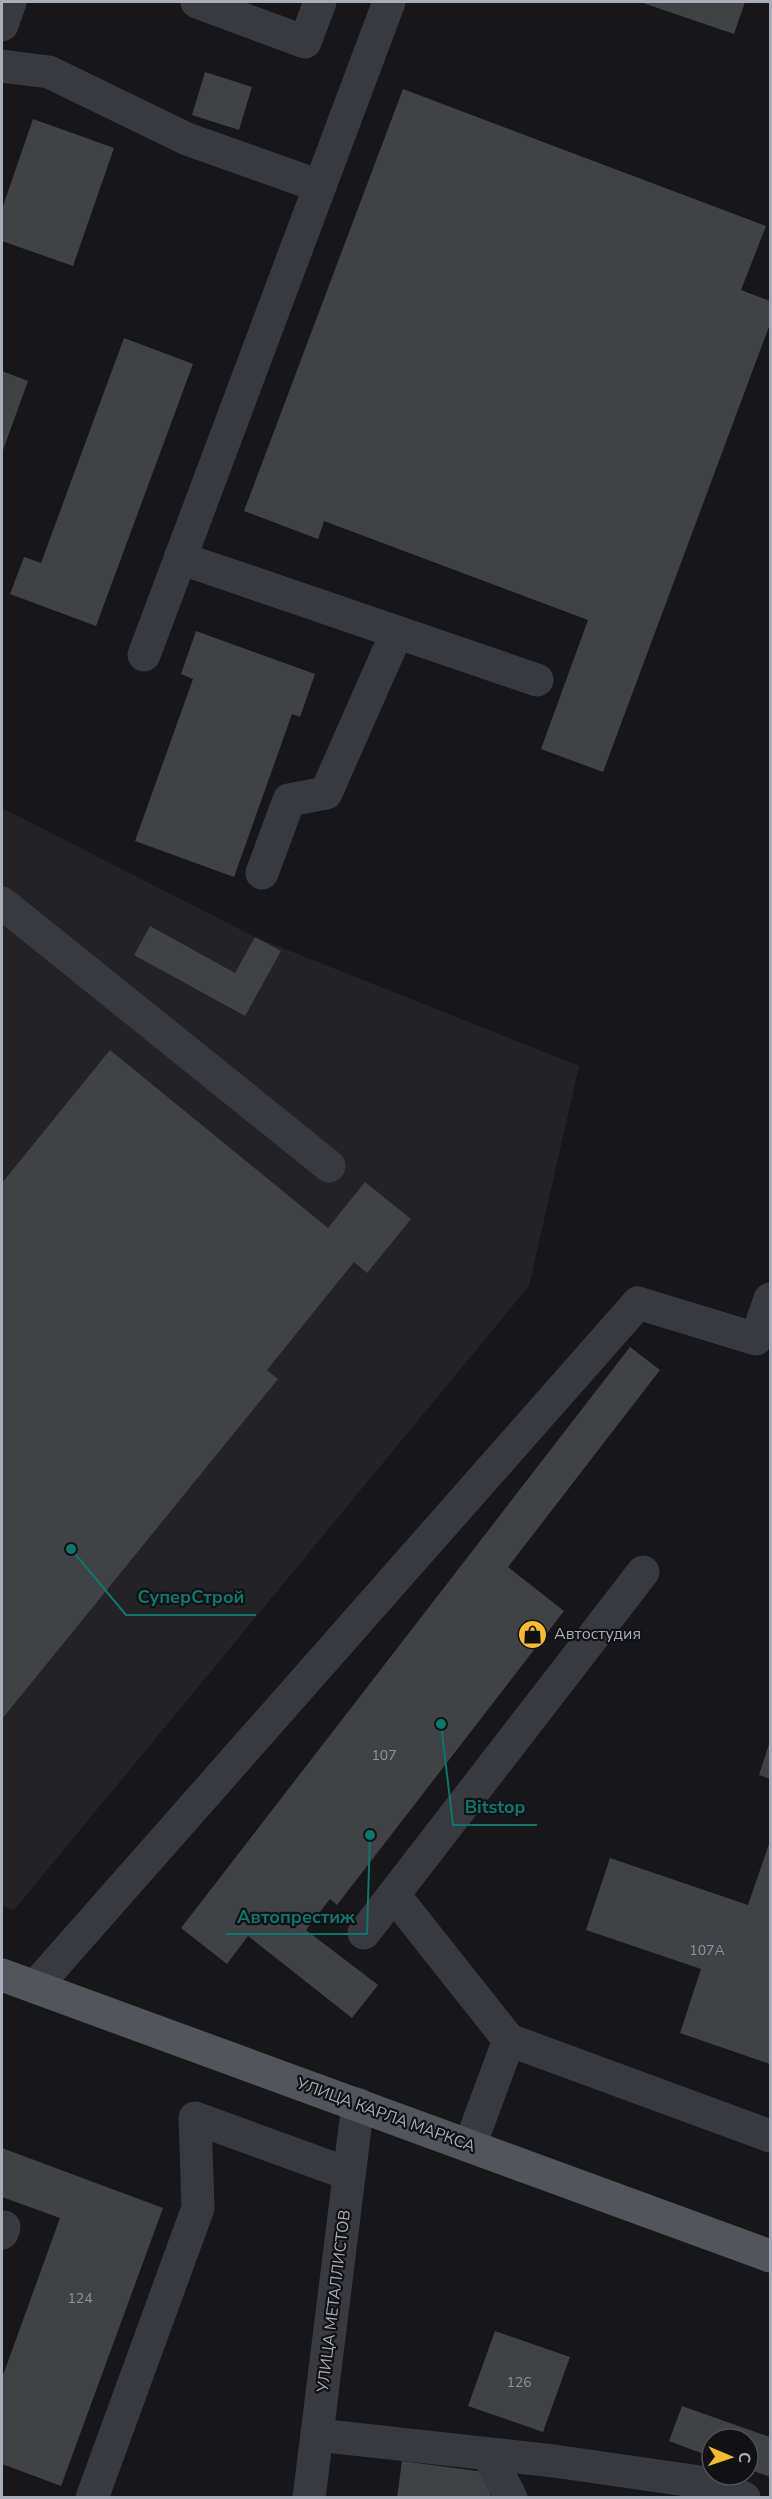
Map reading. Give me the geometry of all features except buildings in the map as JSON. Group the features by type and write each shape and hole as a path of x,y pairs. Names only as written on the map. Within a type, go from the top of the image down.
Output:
{"main road":[{"name":"УЛИЦА КАРЛА МАРКСА","path":"2,1975 771,2256"}],"street":[{"path":"2,25 10,2"},
{"path":"197,2 305,42 320,2"},
{"path":"144,655 389,2"},
{"path":"2,66 49,72 188,139 319,186"},
{"path":"180,558 537,680"},
{"path":"262,873 289,800 326,793 397,632"},
{"path":"2,903 329,1166"},
{"path":"35,1988 638,1303 763,1341 771,1299"},
{"path":"364,1933 643,1572"},
{"path":"394,1894 509,2040 771,2136"},
{"path":"470,2145 509,2040"},
{"name":"УЛИЦА МЕТАЛЛИСТОВ","path":"309,2498 358,2104"},
{"path":"92,2498 198,2208 195,2118 350,2174"},
{"path":"317,2435 488,2454 714,2484 744,2498"},
{"path":"488,2454 511,2498"}],"shaded area":[{"path":"2,808 255,937 579,1066 529,1286 14,1910 2,1906"}],"place":[{"name":"СуперСтрой","path":"71,1549"},
{"name":"Автостудия","path":"533,1634"},
{"name":"Bitstop","path":"441,1724"},
{"name":"Автопрестиж","path":"370,1835"}]}
